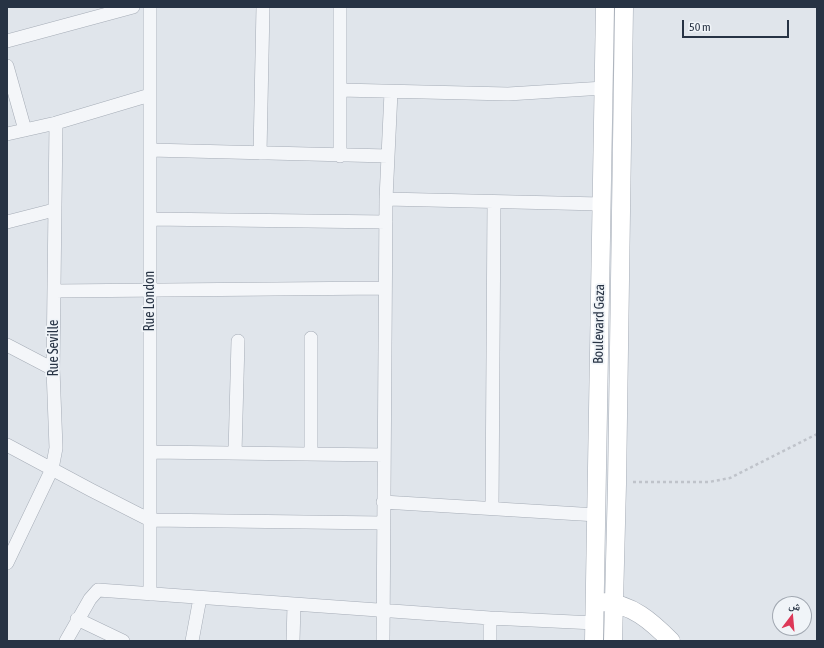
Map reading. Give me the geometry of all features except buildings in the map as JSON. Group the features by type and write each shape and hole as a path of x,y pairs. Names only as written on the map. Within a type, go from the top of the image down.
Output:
{"street":[{"path":"7,41 133,7"},
{"name":"Rue London","path":"150,7 150,594"},
{"path":"260,154 263,7"},
{"path":"340,7 340,156"},
{"name":"Boulevard Gaza","path":"594,641 605,7"},
{"name":"Boulevard Gaza","path":"613,641 617,484 624,7"},
{"path":"7,66 25,130"},
{"path":"340,90 508,94 604,88"},
{"path":"383,641 386,199 391,92"},
{"path":"7,134 56,122 150,95"},
{"name":"Rue Seville","path":"9,555 52,469 56,448 53,369 56,122"},
{"path":"150,150 260,154 388,156"},
{"path":"386,199 601,204"},
{"path":"492,508 494,202"},
{"path":"7,222 54,210"},
{"path":"150,219 386,222"},
{"path":"54,291 385,288"},
{"path":"311,338 311,454"},
{"path":"236,453 238,341"},
{"path":"7,345 53,369"},
{"path":"7,445 150,520 383,523"},
{"path":"150,452 384,455"},
{"path":"383,502 596,515"},
{"path":"66,641 77,619 90,599 98,590 490,618 595,622"},
{"path":"192,641 200,598"},
{"path":"595,601 614,602 633,610 654,625 671,641"},
{"path":"293,641 294,605"},
{"path":"490,618 490,641"},
{"path":"77,619 123,641"},
{"path":"594,641 604,641"}],"path":[{"path":"617,484 634,482 709,482 730,478 817,434"}]}
